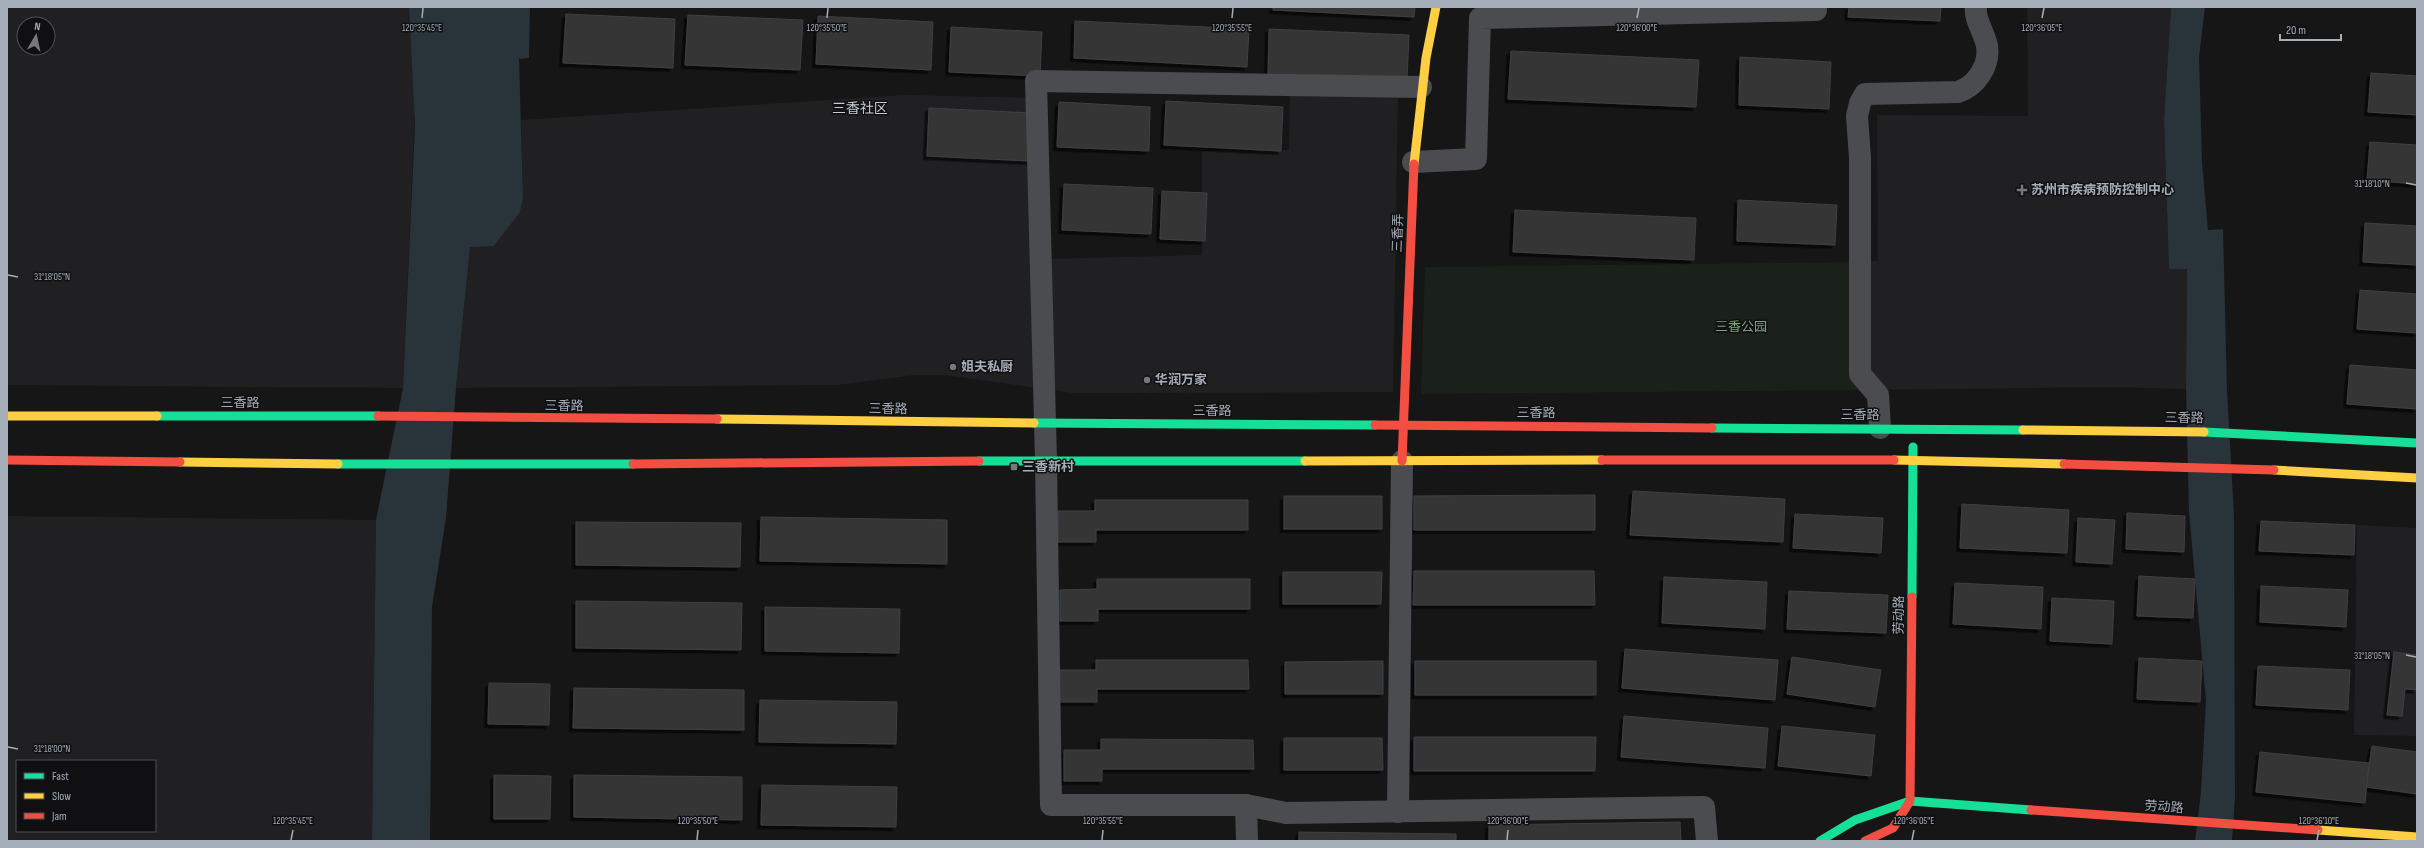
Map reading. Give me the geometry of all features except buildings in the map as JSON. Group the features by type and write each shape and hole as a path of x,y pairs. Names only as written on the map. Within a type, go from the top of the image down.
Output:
{"main road":[{"name":"三香弄","path":"1402,461 1405,425 1413,162 1424,57 1436,7"},
{"name":"三香路","path":"7,416 390,416 1045,423 2183,431 2234,432 2417,443"},
{"name":"劳动路","path":"1910,801 1914,460 1913,428"},
{"path":"7,460 380,465 1046,461 1914,460 2241,468 2417,478"},
{"path":"1865,841 1893,828 1910,801"},
{"name":"劳动路","path":"1820,841 1856,820 1910,801 2236,826 2417,837"}],"street":[{"path":"1413,162 1476,159 1480,18 1816,10 1816,7"},
{"path":"1880,428 1878,395 1860,374 1860,158 1857,116 1860,103 1865,94 1958,92 1968,88 1980,76 1986,59 1987,46 1976,7"},
{"path":"1421,87 1036,81 1046,461 1051,805 1246,805 1286,813 1704,807 1706,841"},
{"path":"1398,812 1402,461"},
{"path":"1246,805 1247,841"}],"shaded area":[{"path":"7,7 409,7 415,105 403,388 7,385"},
{"path":"409,7 530,7 529,58 519,59 523,198 520,212 494,246 470,247 456,388 446,518 432,607 430,841 372,841 376,520 403,388 415,123"},
{"name":"苏州市疾病预防控制中心","path":"2027,7 2171,7 2164,119 2169,269 2187,269 2186,389 2106,387 1867,390 1864,262 1878,261 1877,115 2028,116"},
{"path":"2171,7 2205,7 2199,57 2202,162 2208,230 2223,229 2227,390 2234,516 2235,797 2232,841 2195,841 2201,792 2206,701 2189,512 2186,389 2187,269 2169,269 2164,119"},
{"path":"1290,91 1398,95 1393,392 1073,393 945,375 915,375 837,385 456,388 470,246 520,212 523,198 521,120 906,95 1041,98 1043,259 1202,255 1202,151 1289,150"},
{"path":"7,516 376,520 372,841 7,841"},
{"path":"2357,525 2417,528 2417,736 2354,735"}],"green space":[{"name":"三香公园","path":"1864,262 1867,390 1421,394 1425,267"}],"traffic: fast":[{"path":"157,416 378,416"},
{"path":"1034,423 1375,425"},
{"path":"1712,428 2023,430"},
{"path":"2204,432 2417,443"},
{"path":"1912,597 1913,447"},
{"path":"979,461 1305,461"},
{"path":"338,464 633,464"},
{"path":"1820,841 1855,820 1910,801 2031,810"}],"traffic: slow":[{"path":"1414,164 1426,58 1436,7"},
{"path":"7,416 157,416"},
{"path":"717,419 1034,423"},
{"path":"2023,430 2204,432"},
{"path":"1305,461 1602,460"},
{"path":"1894,460 2064,464"},
{"path":"180,462 338,464"},
{"path":"2274,470 2417,478"},
{"path":"2318,830 2417,837"}],"traffic: jam":[{"path":"1402,461 1414,164"},
{"path":"378,416 717,419"},
{"path":"1375,425 1712,428"},
{"path":"7,460 180,462"},
{"path":"1602,460 1894,460"},
{"path":"633,464 979,461"},
{"path":"2064,464 2274,470"},
{"path":"1865,841 1893,828 1910,801 1912,597"},
{"path":"2031,810 2318,830"}],"place":[{"name":"苏州市疾病预防控制中心","path":"2022,190"},
{"name":"姐夫私厨","path":"953,367"},
{"name":"华润万家","path":"1147,380"},
{"name":"三香新村","path":"1014,467"}],"district":[{"name":"三香社区","path":"860,108"}]}
